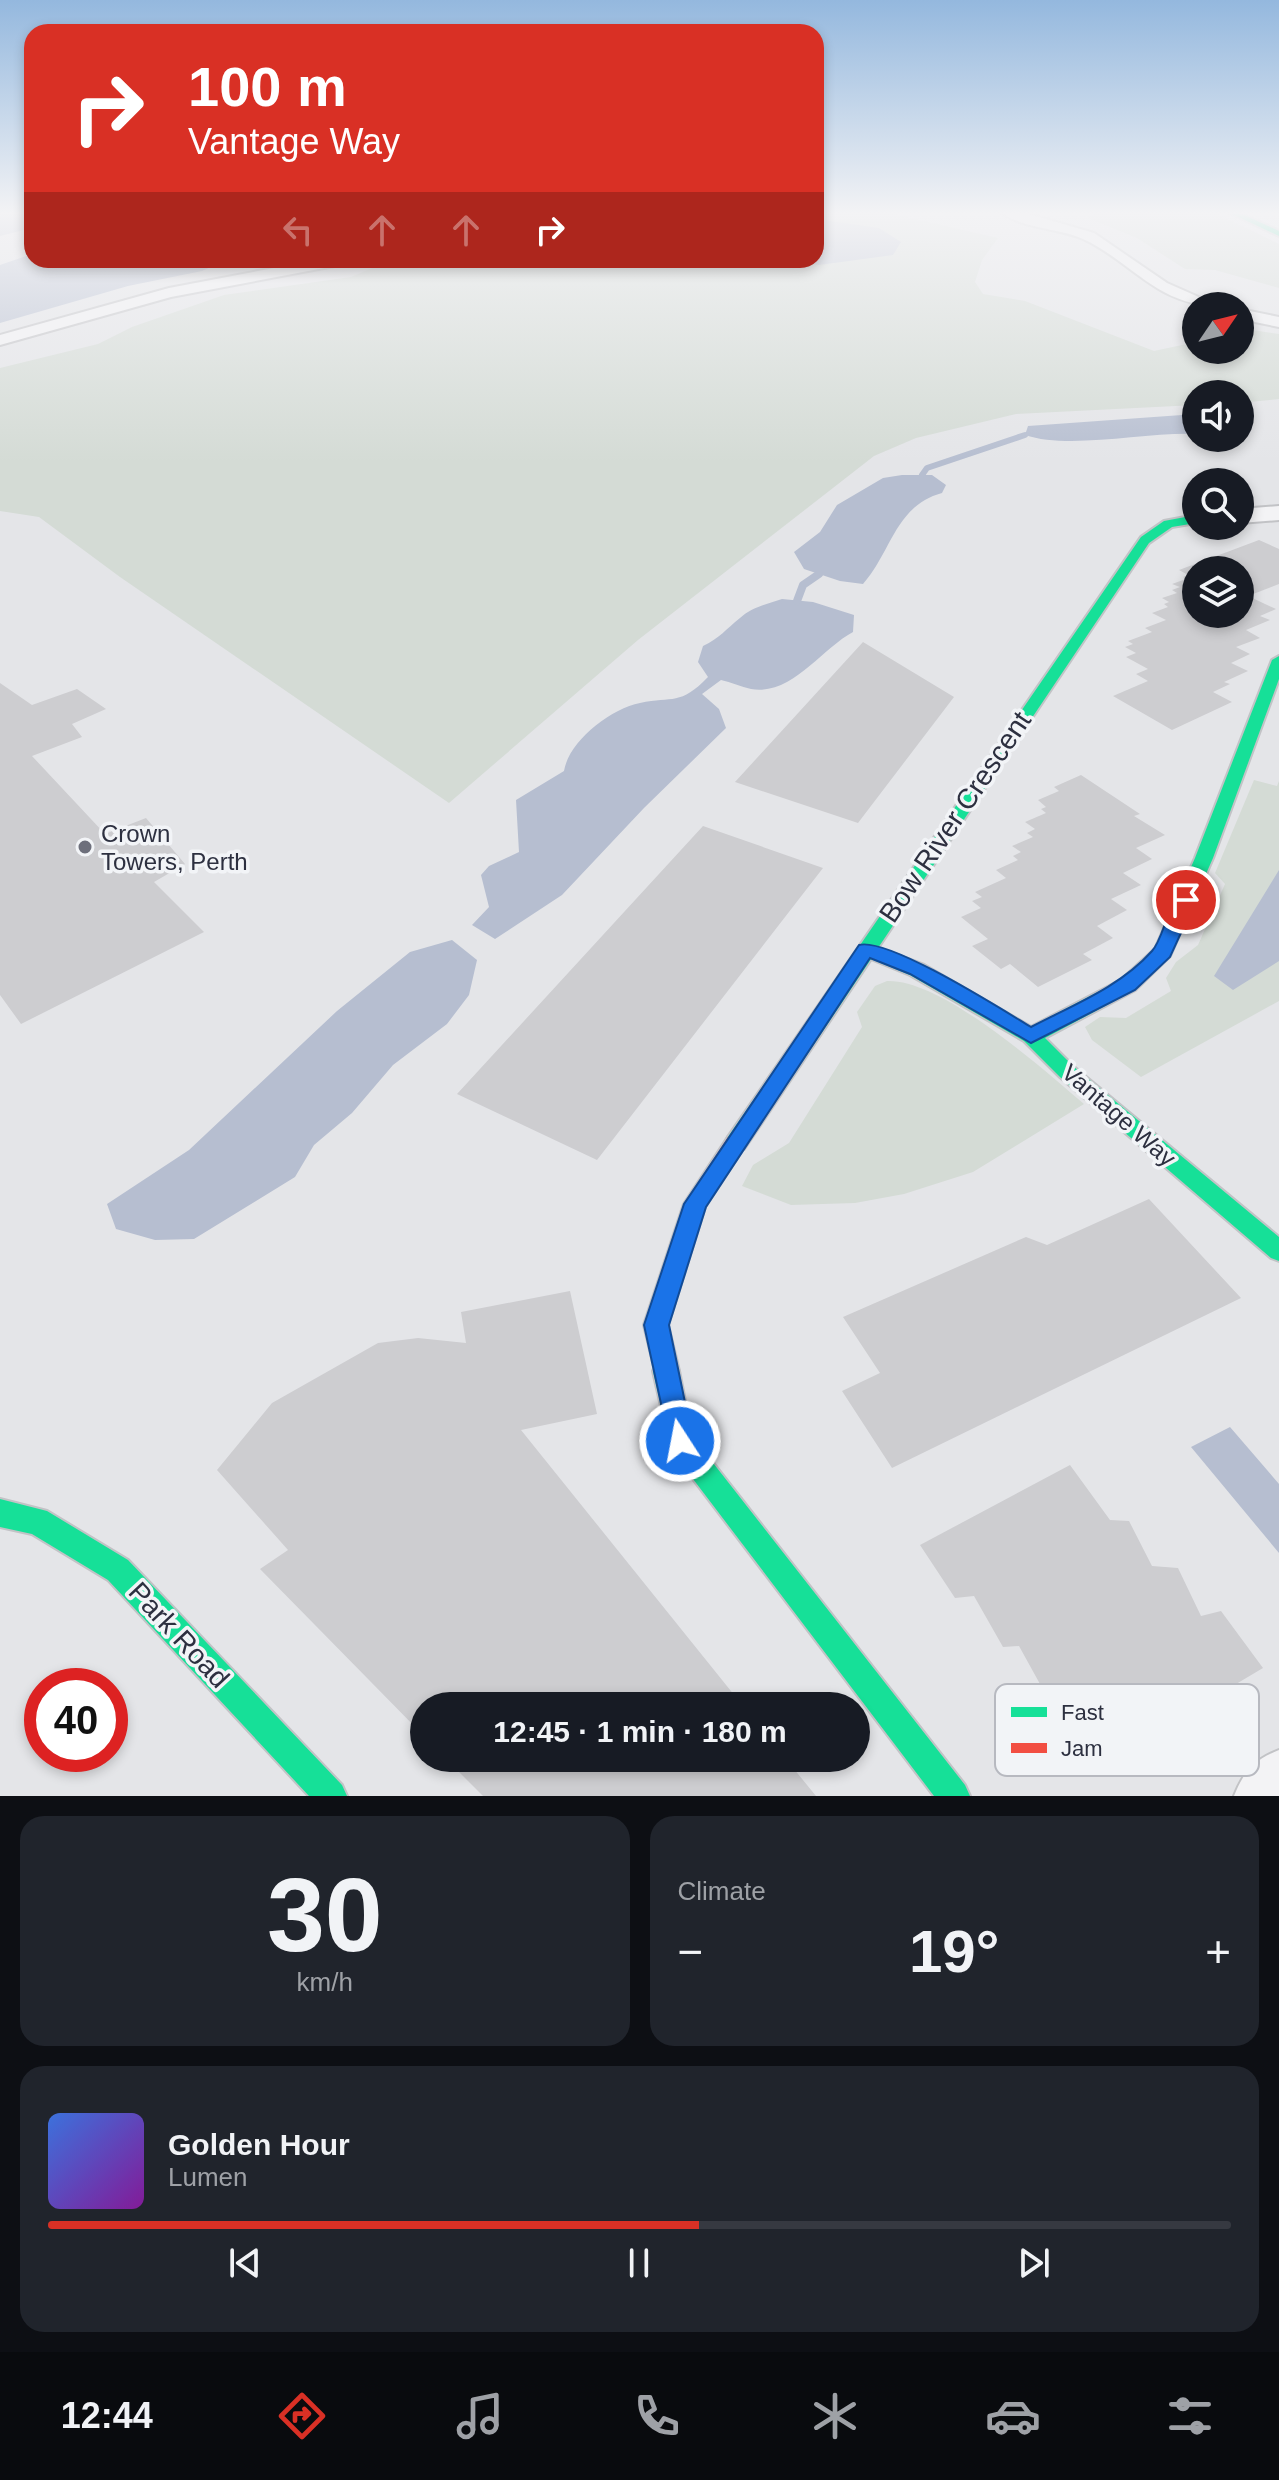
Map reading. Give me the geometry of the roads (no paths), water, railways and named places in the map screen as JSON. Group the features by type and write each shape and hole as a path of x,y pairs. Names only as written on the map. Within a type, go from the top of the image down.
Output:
{"street":[{"path":"0,340 159,296"},
{"path":"1254,317 1279,322"},
{"path":"1254,515 1279,513"},
{"name":"Bow River Crescent","path":"954,1796 680,1441 656,1325 695,1204 1145,540 1168,524 1182,522"},
{"path":"1031,1036 1128,985 1163,952 1204,858 1279,660"},
{"name":"Vantage Way","path":"866,950 917,970 1031,1036 1067,1072 1279,1251"},
{"name":"Park Road","path":"0,1513 37,1521 118,1570 331,1796"},
{"path":"1264,1796 1279,1780"}],"water":[{"path":"0,296 94,296 0,323"},
{"path":"1182,415 1182,434 1085,441 1025,435 1028,426"},
{"path":"932,475 946,485 942,493 926,499 904,519 863,584 840,581 804,569 794,552 820,532 837,505 883,478"},
{"path":"782,599 813,602 854,615 853,632 793,679 780,685 751,689 721,680 702,694 719,709 726,728 644,808 562,895 495,939 472,925 489,907 481,875 489,866 519,852 516,800 564,771 567,760 582,738 604,719 628,706 683,696 698,686 708,677 698,662 703,646 750,611"},
{"path":"1279,870 1279,961 1233,990 1214,976"},
{"path":"452,940 477,960 469,995 447,1024 393,1065 352,1113 314,1145 295,1177 194,1239 155,1240 116,1229 107,1204 189,1150 337,1011 410,952"},
{"path":"1230,1427 1279,1484 1279,1553 1191,1447"}],"waterway":[{"path":"922,475 927,468 1025,435"},
{"path":"797,601 803,585 819,574"}],"place":[{"name":"Crown Towers, Perth","path":"85,847"}]}
